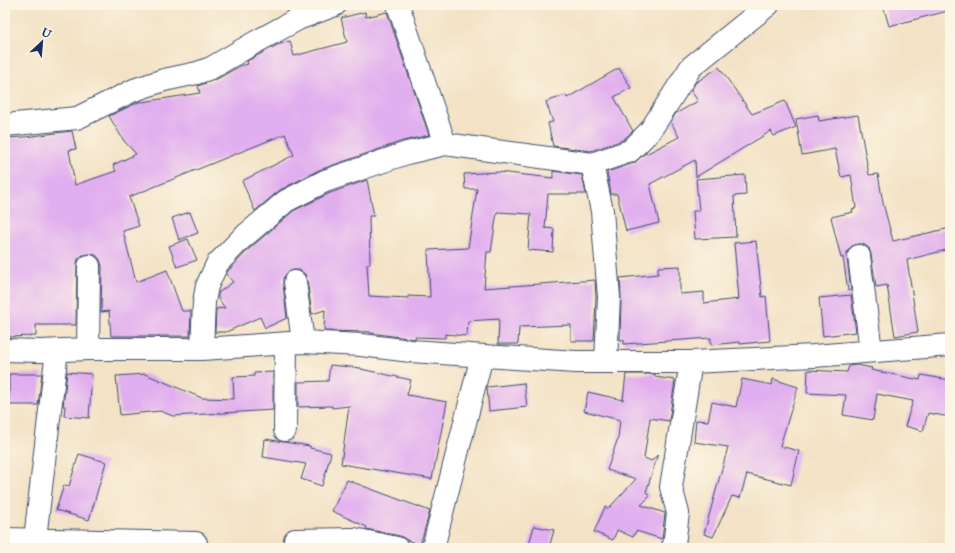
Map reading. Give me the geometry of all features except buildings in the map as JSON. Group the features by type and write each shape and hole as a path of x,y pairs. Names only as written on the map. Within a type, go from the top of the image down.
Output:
{"street":[{"path":"5,125 77,118 134,90 164,80 197,73 211,68 254,42 298,19 335,5"},
{"path":"398,5 446,144"},
{"path":"202,349 204,302 207,286 217,264 241,239 286,201 325,181 407,153 446,144 592,164 630,151 650,131 691,67 768,5"},
{"path":"592,164 602,211 608,278 609,297 606,362"},
{"path":"860,256 871,351"},
{"path":"88,349 89,266"},
{"path":"285,430 295,343 295,282"},
{"path":"5,350 202,349 295,343 361,345 411,351 576,362 690,362 814,356 950,345"},
{"path":"35,539 57,350"},
{"path":"433,548 482,356"},
{"path":"676,547 678,513 671,486 690,362"},
{"path":"5,539 196,543"},
{"path":"295,540 397,548"}]}
